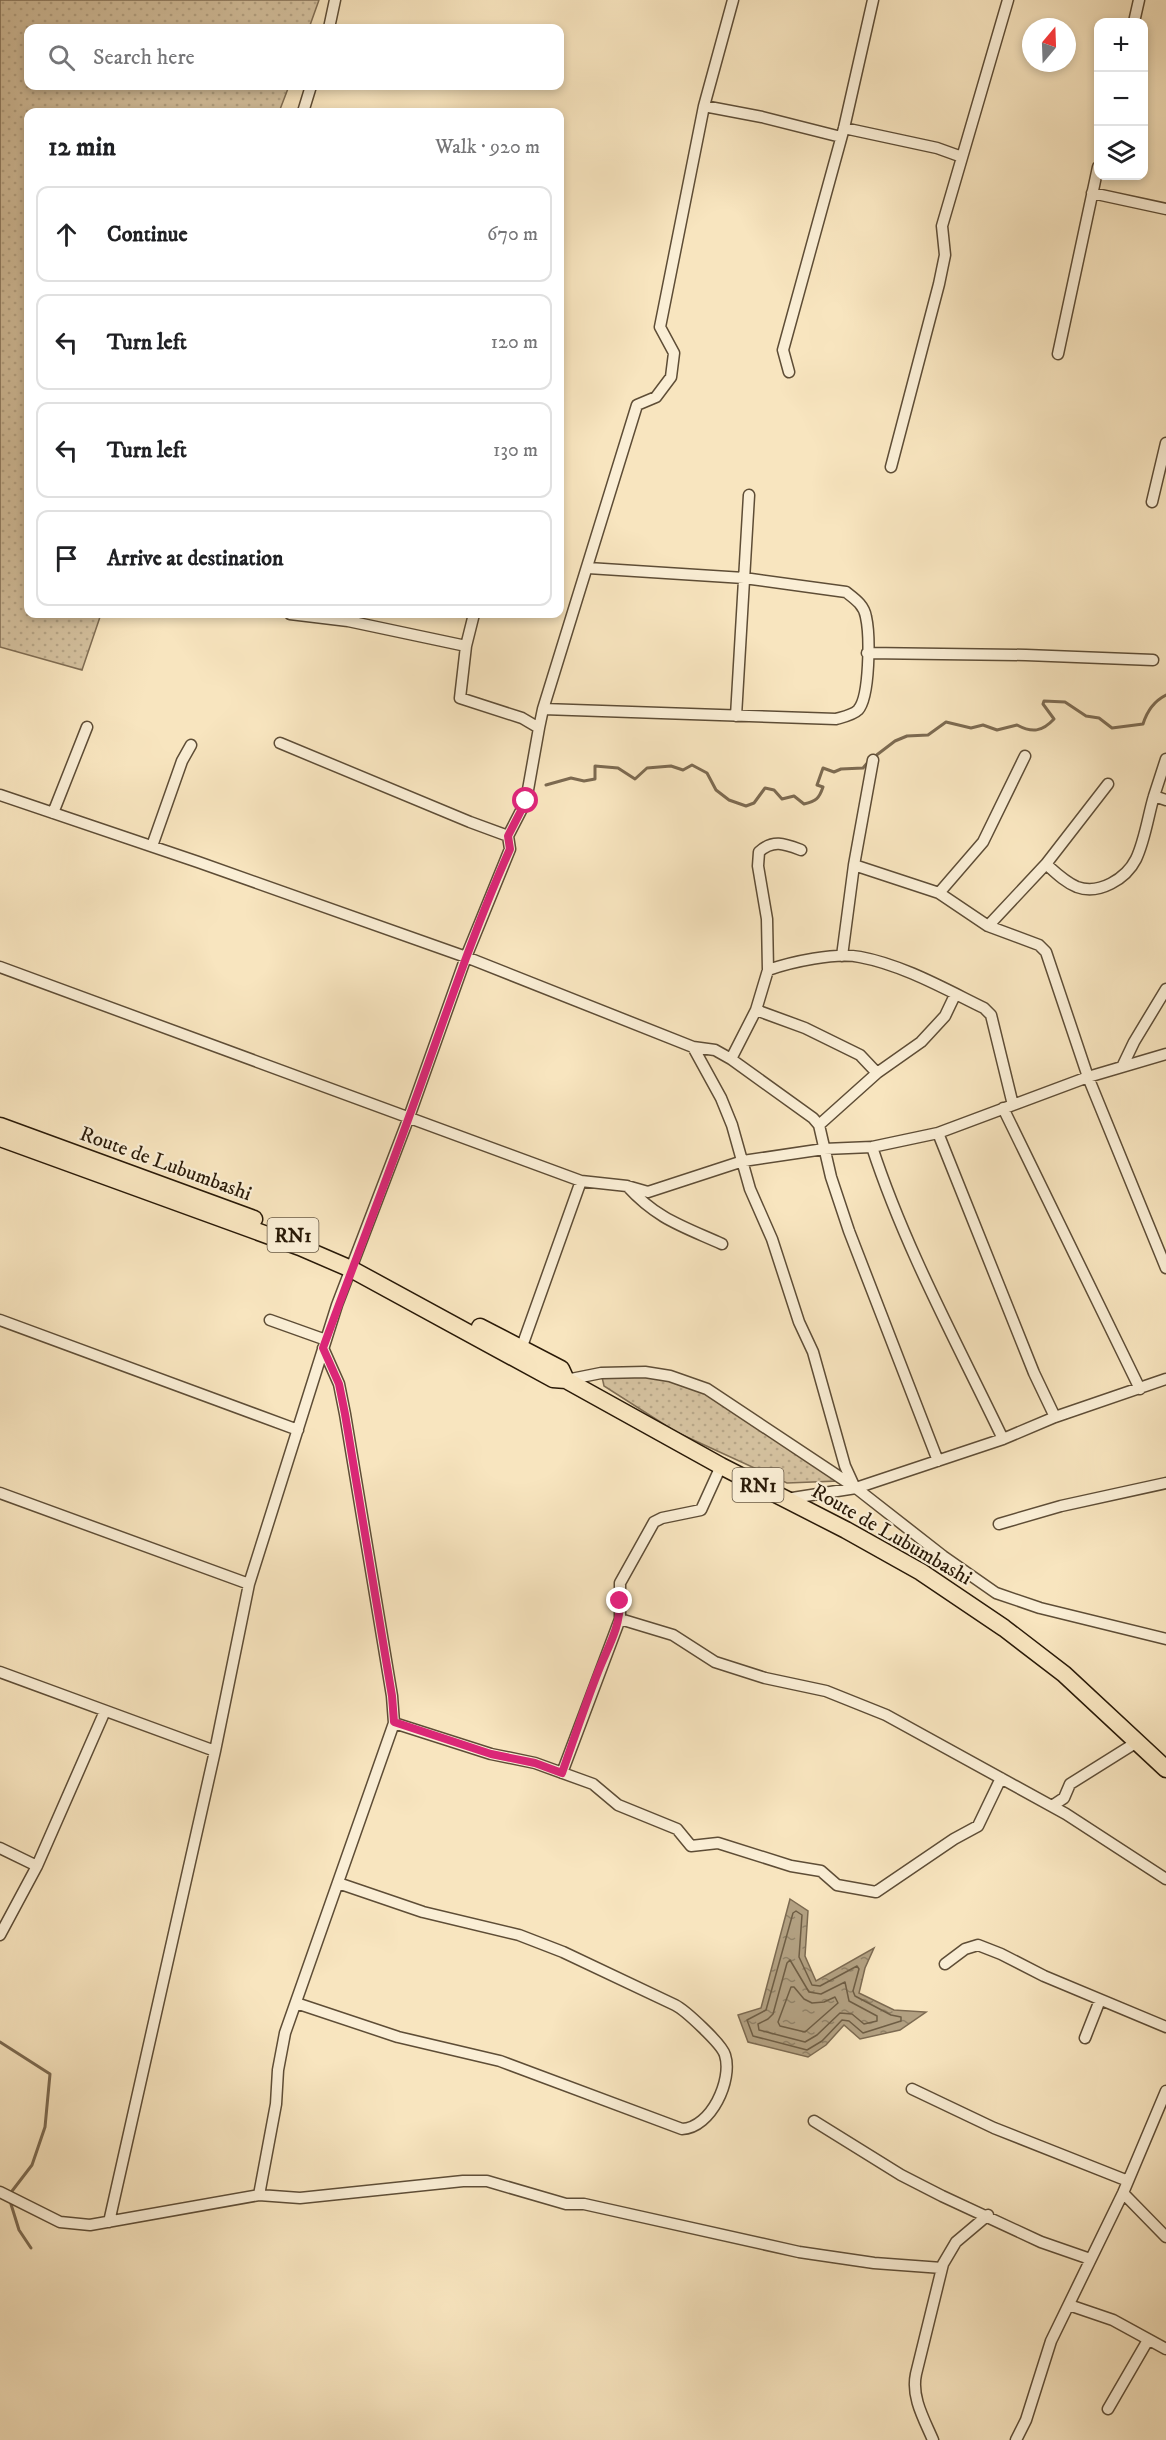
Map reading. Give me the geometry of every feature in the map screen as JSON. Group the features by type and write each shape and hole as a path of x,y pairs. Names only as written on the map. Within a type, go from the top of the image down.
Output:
{"highway":[{"name":"Route de Lubumbashi","path":"0,1126 230,1210 353,1265 561,1369 566,1380"},
{"name":"Route de Lubumbashi","path":"0,1138 300,1248 353,1265 553,1379 566,1380 721,1466 921,1572 986,1616 1064,1674 1166,1769"}],"street":[{"path":"329,24 335,0"},
{"path":"109,2222 215,1751 249,1584 324,1344 466,957 510,849 508,836 526,801 543,709 637,405 656,397 671,377 674,353 660,327 704,106 733,0"},
{"path":"789,372 783,350 842,133 873,0"},
{"path":"891,467 939,284 945,255 942,226 1008,0"},
{"path":"1135,18 1139,0"},
{"path":"304,108 310,90"},
{"path":"704,106 842,133 937,148 962,157"},
{"path":"1058,354 1095,180"},
{"path":"1092,193 1166,209"},
{"path":"1152,502 1166,443"},
{"path":"736,716 749,495"},
{"path":"543,709 836,719 856,712 864,702 867,653 866,616 859,602 846,592 744,578 588,568"},
{"path":"353,618 466,646"},
{"path":"473,618 466,646 460,698 522,718 539,728"},
{"path":"867,653 1026,655 1153,660"},
{"path":"53,813 87,727"},
{"path":"280,743 508,836"},
{"path":"152,846 182,760 191,744"},
{"path":"939,893 983,842 1025,756"},
{"path":"1046,864 1060,877 1089,890 1116,881 1128,872 1135,861 1166,759"},
{"path":"842,956 854,865 873,760"},
{"path":"988,926 1046,864 1108,784"},
{"path":"0,795 466,957 693,1047 715,1050 731,1059 813,1118 819,1125 831,1178 849,1231 938,1461"},
{"path":"1154,796 1166,800"},
{"path":"731,1059 756,1010 768,970 767,919 758,866 759,852 772,844 786,845 801,850"},
{"path":"854,865 939,893 988,926 1039,945 1046,952 1088,1077 1166,1268"},
{"path":"768,970 784,965 842,956 858,956 895,967 984,1008 991,1015 1008,1106 1140,1389"},
{"path":"0,967 581,1181 627,1186 648,1192 743,1161 824,1149 872,1147 938,1133 1123,1065 1165,1058"},
{"path":"1123,1065 1134,1042 1166,990"},
{"path":"819,1125 877,1073 921,1042 945,1016 955,995"},
{"path":"756,1010 805,1028 860,1055 877,1073"},
{"path":"693,1047 721,1098 743,1161 750,1189 772,1239 795,1313 813,1352 845,1466 856,1488"},
{"path":"938,1133 1034,1373 1055,1417"},
{"path":"872,1147 885,1185 921,1270 1003,1439"},
{"path":"521,1349 581,1181"},
{"path":"627,1186 645,1205 670,1221 722,1244"},
{"path":"0,1320 298,1430"},
{"path":"259,2195 276,2104 278,2070 285,2033 394,1722 392,1696 355,1463 339,1384 324,1344 270,1320"},
{"path":"566,1380 621,1371 662,1375 688,1381 707,1389 856,1488 943,1556 996,1593 1040,1608 1166,1639"},
{"path":"786,1499 856,1488 1003,1439 1055,1417 1166,1379"},
{"path":"562,1773 620,1618 620,1583 654,1522 662,1518 701,1510 721,1466"},
{"path":"999,1524 1061,1506 1166,1482"},
{"path":"0,1493 249,1584"},
{"path":"620,1618 674,1635 715,1662 765,1678 826,1691 886,1715 1052,1806 1166,1879"},
{"path":"0,1672 215,1751"},
{"path":"0,1935 37,1866 105,1711"},
{"path":"394,1722 491,1754 535,1763 593,1784 618,1805 677,1829 691,1846 718,1843 791,1866 821,1870 837,1885 876,1892 954,1839 978,1826 1001,1778"},
{"path":"1052,1806 1064,1798 1070,1784 1137,1742"},
{"path":"0,1848 37,1866"},
{"path":"296,2003 398,2037 500,2061 682,2129 690,2129 708,2114 724,2086 726,2061 724,2051 685,2010 563,1952 519,1935 423,1912 338,1883"},
{"path":"945,1964 966,1949 978,1945 1001,1954 1032,1971 1166,2027"},
{"path":"1085,2038 1100,2000"},
{"path":"912,2089 994,2128 1128,2181"},
{"path":"1016,2440 1026,2420 1051,2341 1123,2193 1166,2091"},
{"path":"814,2121 901,2175 1041,2242 1090,2259"},
{"path":"0,2192 60,2222 90,2225 259,2195 300,2198 436,2183 487,2181 566,2204 584,2204 799,2252 874,2263 942,2268"},
{"path":"1123,2193 1166,2237"},
{"path":"933,2440 919,2407 914,2385 942,2268 956,2242 988,2216"},
{"path":"1069,2305 1113,2320 1166,2349"},
{"path":"1108,2409 1148,2340"}],"shaded area":[{"path":"0,0 319,0 310,24 24,24 24,90 287,90 281,108 24,108 24,618 100,618 82,670 0,647"},
{"path":"650,1375 708,1392 837,1481 787,1483 676,1432 604,1386 602,1377"}],"water":[{"path":"790,1899 808,1911 805,1956 816,1981 874,1948 865,1968 859,1993 894,2010 926,2012 900,2030 860,2039 844,2025 826,2045 808,2057 748,2042 738,2015 761,2008"}],"waterway":[{"path":"874,757 895,741 907,736 928,735 946,722 971,728 983,725 997,730 1017,725 1032,730 1041,729 1054,719 1043,704 1044,701 1065,702 1086,716 1099,718 1112,728 1143,724 1152,707 1166,695"},
{"path":"546,785 571,778 584,781 595,779 595,766 618,768 635,779 647,768 671,766 683,770 692,765 707,773 716,790 729,800 746,806 754,803 765,788 774,790 782,799 794,796 804,804 814,800 820,794 823,787 817,785 823,768 834,772 841,769 863,768 869,761"},
{"path":"0,2042 50,2074 45,2127 32,2165 9,2195"},
{"path":"10,2201 19,2230 31,2248"}],"route":[{"path":"526,801 508,836 510,849 466,957 323,1348 339,1384 355,1463 392,1696 394,1722 491,1754 535,1763 562,1773 598,1672 614,1636 620,1618 620,1601"}]}
